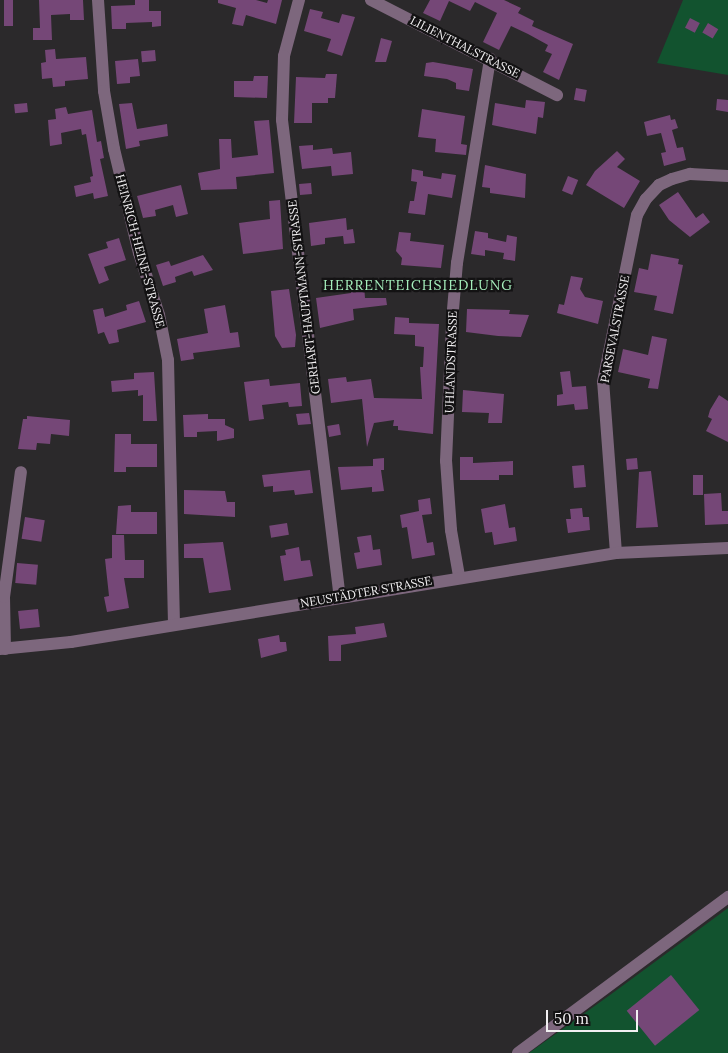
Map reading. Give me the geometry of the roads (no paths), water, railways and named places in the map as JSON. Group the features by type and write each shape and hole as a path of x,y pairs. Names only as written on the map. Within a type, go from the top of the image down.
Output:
{"street":[{"name":"HEINRICH-HEINE-STRASSE","path":"98,0 104,91 114,149 139,254 159,315 168,360 174,623"},
{"name":"GERHART-HAUPTMANN-STRASSE","path":"299,0 284,56 282,120 340,596"},
{"name":"LILIENTHALSTRASSE","path":"371,0 490,59 557,95"},
{"name":"UHLANDSTRASSE","path":"459,576 451,530 446,471 452,321 457,263 490,59"},
{"name":"PARSEVALSTRASSE","path":"616,552 603,382 637,215 646,199 659,185 672,179 690,174 728,176"},
{"name":"NEUSTÄDTER STRASSE","path":"21,472 4,597 2,649 71,642 174,623 616,552 728,548"},
{"path":"518,1053 728,897"}],"district":[{"name":"HERRENTEICHSIEDLUNG","path":"418,285"}]}
